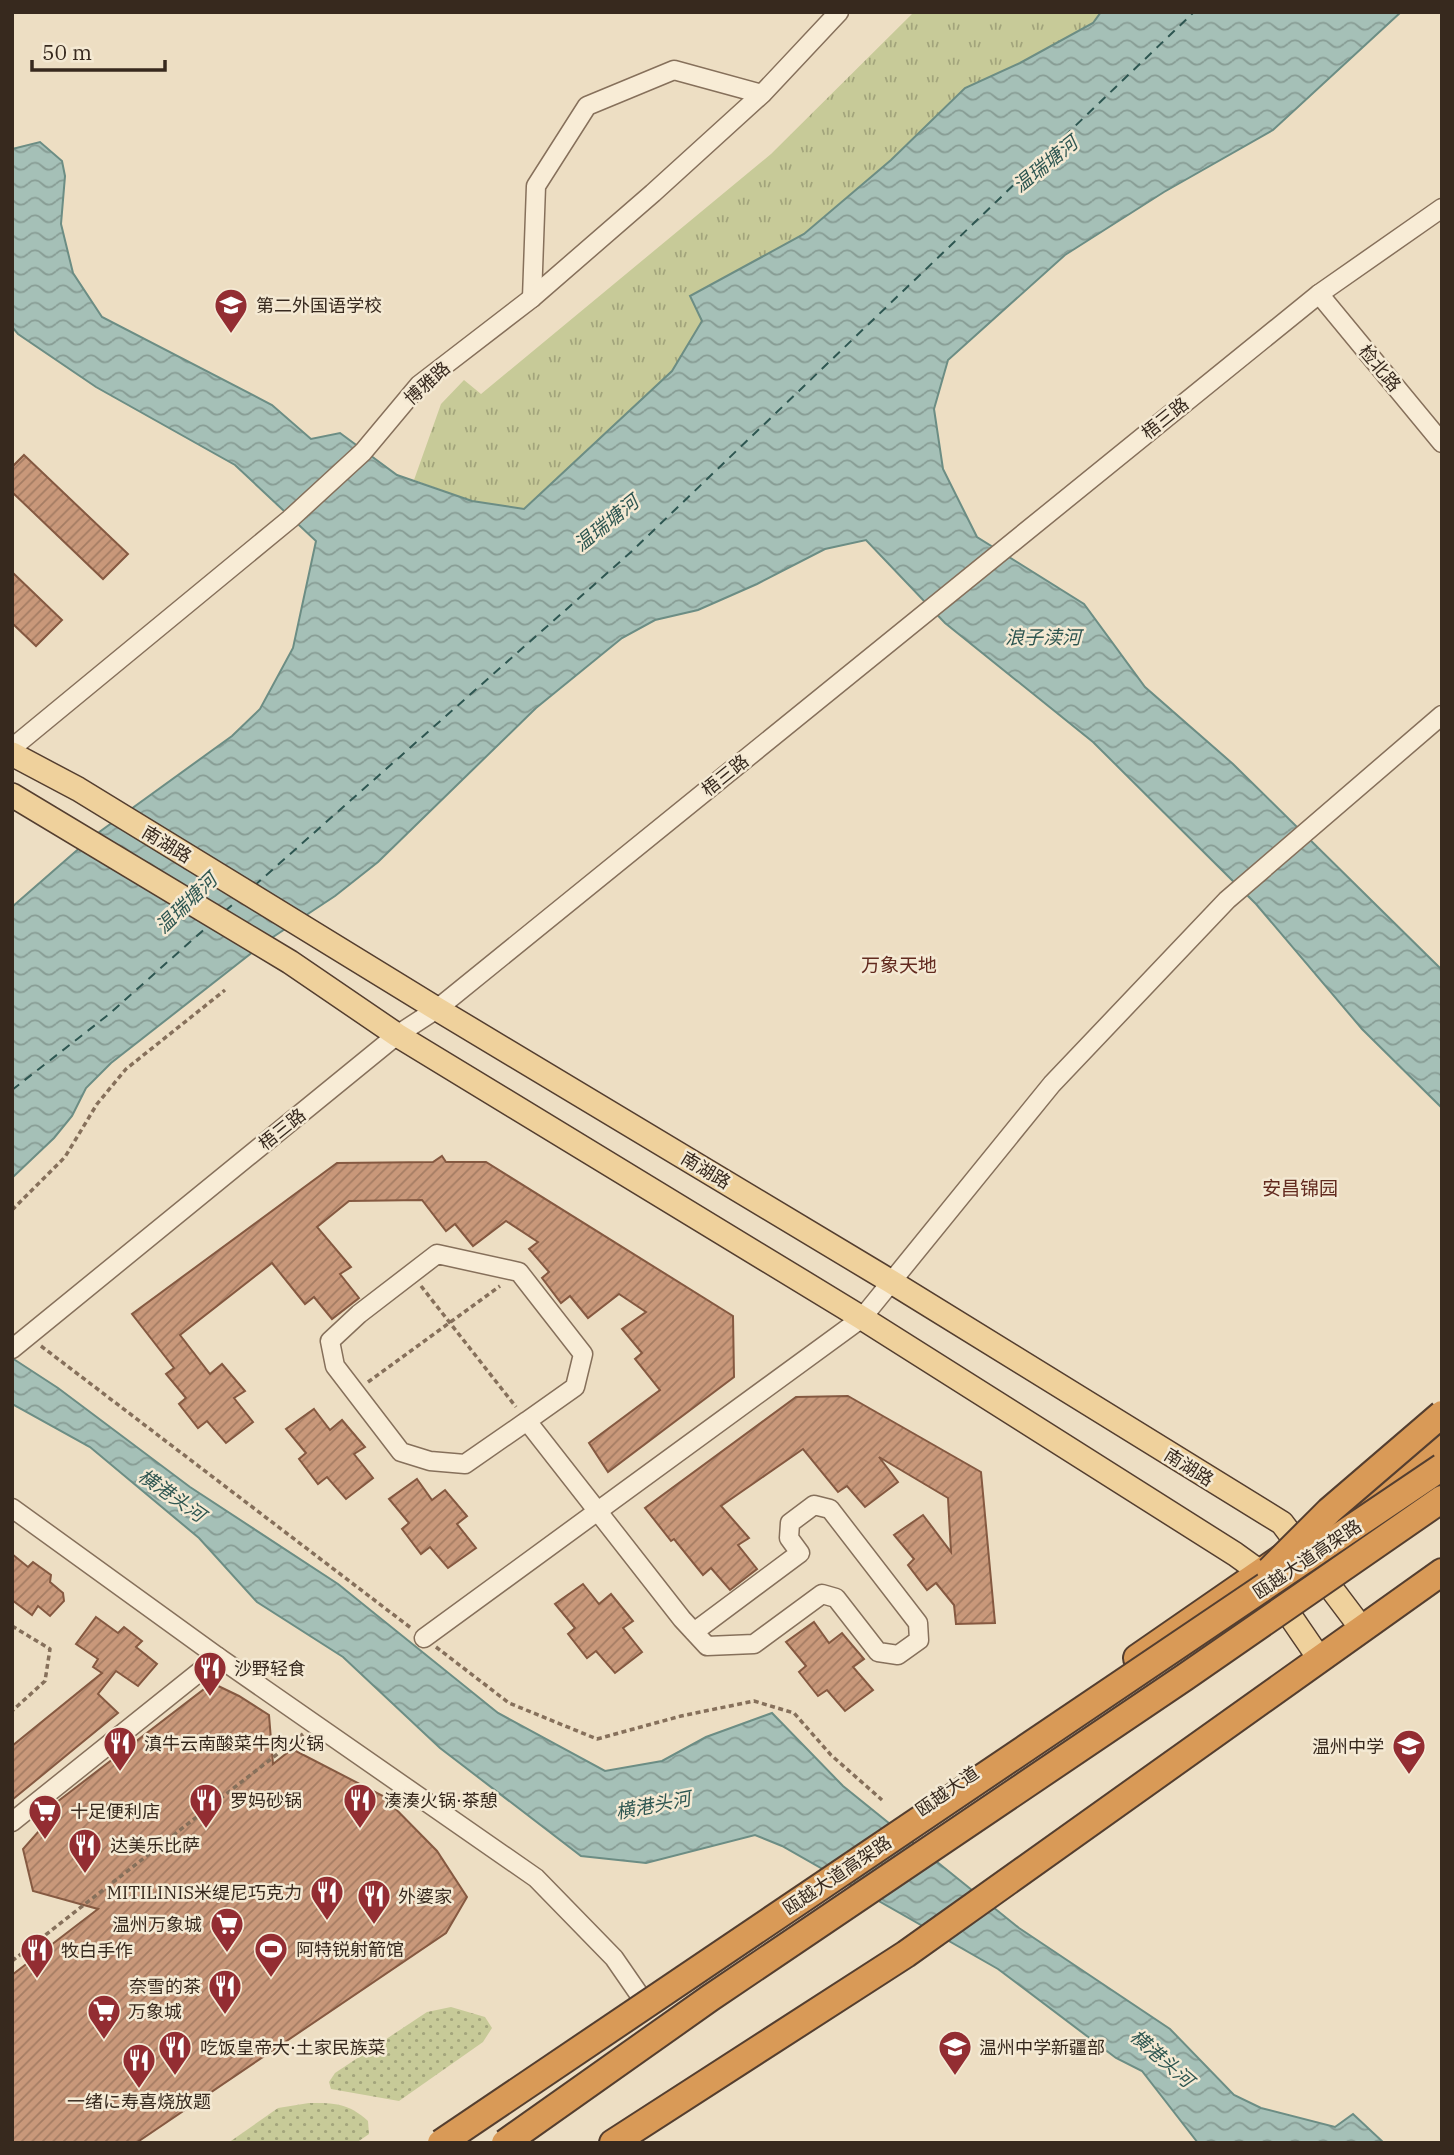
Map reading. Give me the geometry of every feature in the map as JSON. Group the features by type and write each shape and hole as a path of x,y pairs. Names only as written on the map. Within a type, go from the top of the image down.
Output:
{"highway":[{"path":"1229,1612 1329,1511 1442,1414"},
{"name":"瓯越大道","path":"451,2143 643,2000 826,1876 1299,1546 1442,1438"},
{"name":"瓯越大道高架路","path":"441,2143 1442,1467"},
{"name":"瓯越大道高架路","path":"505,2143 710,1998 1185,1677 1442,1499"},
{"path":"613,2143 905,1954 988,1897 1442,1572"}],"main road":[{"name":"南湖路","path":"12,754 78,789 437,1009 890,1281 1282,1523 1362,1629"},
{"path":"12,795 290,962 397,1035 862,1318 1260,1572 1319,1658"}],"street":[{"name":"博雅路","path":"12,748 290,519 363,452 419,385 532,298 762,94 839,12"},
{"path":"532,298 536,186 587,106 674,70 762,94"},
{"name":"梧三路","path":"12,1349 397,1035 437,1009 1319,294 1442,208"},
{"name":"检北路","path":"1319,294 1442,443"},
{"path":"424,1638 862,1318 1052,1084 1227,900 1442,715"},
{"path":"437,1254 519,1272 583,1354 575,1387 465,1464 430,1461 401,1452 335,1366 330,1341 359,1314 437,1254"},
{"path":"527,1421 694,1632 708,1646 754,1644 822,1594 836,1598 878,1652 898,1655 919,1640 918,1623 830,1509 814,1505 790,1523 789,1538 800,1553 694,1632"},
{"path":"12,1508 218,1657 536,1878 614,1958 643,2000"},
{"path":"12,1822 218,1657"}],"path":[{"path":"12,1210 65,1157 97,1104 126,1069 225,990"},
{"path":"355,1392 519,1272"},
{"path":"411,1273 527,1421"},
{"path":"12,1626 50,1649 45,1681 12,1711"},
{"path":"13,1959 316,1724"}],"green space":[{"path":"914,12 1101,12 1093,23 1020,63 965,88 891,160 804,234 690,296 702,321 672,371 524,509 472,501 414,480 441,404 464,380 481,394 771,154"},
{"path":"451,2007 485,2017 492,2028 483,2042 399,2101 331,2089 329,2082 335,2073 427,2012"},
{"path":"309,2103 347,2107 368,2121 369,2134 356,2143 228,2143 278,2108"}],"water":[{"path":"1101,12 1401,12 1273,130 1164,192 1065,255 948,360 934,409 943,469 977,537 1084,604 1145,687 1233,764 1442,970 1442,1108 1362,1029 1256,904 1093,742 945,623 866,540 825,549 757,584 698,610 655,620 622,638 536,708 378,862 335,896 267,941 111,1063 86,1088 72,1116 54,1138 12,1178 12,907 91,838 232,736 260,709 293,648 316,541 235,465 96,387 18,334 12,327 12,149 40,142 62,161 65,176 61,224 73,273 102,317 272,405 311,439 340,433 397,475 472,501 524,509 672,371 702,321 690,296 804,234 891,160 965,88 1020,63 1093,23"},
{"name":"横港头河","path":"12,1358 58,1388 190,1487 338,1584 498,1713 605,1771 662,1761 706,1737 772,1713 843,1786 1019,1928 1170,2029 1234,2095 1261,2108 1335,2127 1353,2114 1384,2143 1198,2143 1142,2071 1116,2058 998,1969 782,1846 755,1835 646,1863 581,1856 440,1748 343,1657 257,1602 199,1538 90,1447 12,1404"}],"building":[{"path":"24,455 128,554 103,579 12,492 12,467"},
{"path":"12,572 62,620 36,646 12,623"},
{"path":"442,1156 446,1162 486,1162 733,1316 734,1377 608,1472 589,1443 660,1390 635,1359 642,1353 622,1329 646,1312 619,1294 588,1318 570,1296 561,1303 542,1278 549,1272 529,1249 538,1242 506,1221 473,1246 455,1224 446,1231 422,1200 349,1201 317,1227 351,1267 340,1274 359,1298 332,1319 314,1297 305,1304 272,1263 180,1335 210,1374 222,1364 245,1391 234,1398 253,1422 226,1443 207,1421 198,1428 179,1404 186,1398 166,1374 174,1368 132,1314 337,1163 433,1162"},
{"path":"848,1396 981,1472 995,1623 956,1624 954,1605 936,1583 927,1590 908,1565 914,1559 894,1535 923,1515 951,1552 948,1498 879,1457 898,1482 865,1507 847,1486 838,1492 803,1449 721,1506 749,1538 738,1545 757,1569 730,1590 711,1568 703,1575 645,1508 796,1397"},
{"path":"314,1409 330,1430 342,1420 365,1447 354,1454 373,1478 346,1499 327,1477 318,1484 299,1459 306,1453 286,1429"},
{"path":"417,1479 432,1500 445,1490 467,1516 457,1524 476,1548 448,1568 430,1547 421,1554 402,1529 409,1523 389,1499"},
{"path":"12,1554 28,1567 33,1562 51,1575 50,1582 63,1593 64,1601 50,1616 38,1606 32,1615 12,1600"},
{"path":"583,1584 599,1604 611,1594 633,1621 623,1628 642,1652 615,1673 596,1651 587,1658 568,1634 575,1628 555,1604"},
{"path":"96,1617 118,1633 124,1627 142,1641 136,1647 157,1664 138,1686 116,1671 98,1694 118,1713 12,1800 12,1746 102,1673 93,1667 98,1659 76,1644"},
{"path":"814,1622 829,1643 842,1633 864,1659 853,1667 873,1690 845,1711 827,1690 818,1696 799,1672 806,1666 786,1642"},
{"name":"温州万象城","path":"212,1683 269,1715 273,1764 292,1749 383,1796 437,1851 467,1897 446,1933 136,2143 12,2143 12,1975 98,1909 33,1891 23,1849 47,1822 40,1815"}],"ferry route":[{"path":"254,886 631,552 1194,12"},
{"path":"225,911 239,899"},
{"path":"12,1090 108,1015 208,926"}],"place":[{"name":"第二外国语学校","path":"231,335"},
{"name":"沙野轻食","path":"210,1698"},
{"name":"滇牛云南酸菜牛肉火锅","path":"120,1773"},
{"name":"温州中学","path":"1409,1776"},
{"name":"罗妈砂锅","path":"206,1830"},
{"name":"湊湊火锅·茶憩","path":"360,1830"},
{"name":"十足便利店","path":"45,1841"},
{"name":"达美乐比萨","path":"85,1875"},
{"name":"MITILINIS米缇尼巧克力","path":"327,1922"},
{"name":"外婆家","path":"374,1926"},
{"name":"温州万象城","path":"227,1954"},
{"name":"阿特锐射箭馆","path":"271,1979"},
{"name":"牧白手作","path":"37,1980"},
{"name":"奈雪的茶","path":"225,2016"},
{"name":"万象城","path":"104,2041"},
{"name":"吃饭皇帝大·土家民族菜","path":"175,2077"},
{"name":"温州中学新疆部","path":"955,2077"},
{"name":"一绪に寿喜烧放题","path":"139,2090"}],"district":[{"name":"万象天地","path":"899,965"},
{"name":"安昌锦园","path":"1300,1188"}],"water label":[{"name":"温瑞塘河","path":"1045,164"},
{"name":"温瑞塘河","path":"606,523"},
{"name":"浪子渎河","path":"1043,637"},
{"name":"温瑞塘河","path":"186,903"}]}
